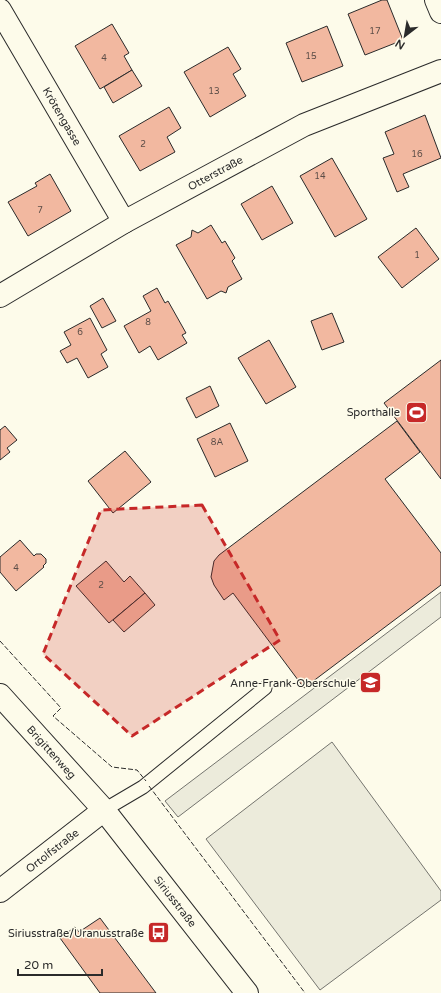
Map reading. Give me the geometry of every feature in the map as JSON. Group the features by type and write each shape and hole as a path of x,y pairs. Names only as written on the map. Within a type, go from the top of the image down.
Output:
{"street":[{"path":"436,0 441,12"},
{"name":"Krötengasse","path":"0,10 124,222"},
{"name":"Otterstraße","path":"0,296 124,222 304,125 441,71"},
{"name":"Brigittenweg","path":"0,695 104,810"},
{"name":"Ortolfstraße","path":"0,891 104,810"},
{"name":"Siriusstraße","path":"104,810 248,993"}],"lane":[{"path":"104,810 143,787 265,688"}],"highlighted area":[{"path":"202,505 280,640 132,736 43,654 101,510"}],"shaded area":[{"path":"441,592 441,617 178,817 165,801"},
{"path":"332,742 441,891 441,900 320,990 206,839"}],"building":[{"path":"382,0 387,0 403,40 365,55 348,14"},
{"path":"112,24 129,53 124,56 132,70 100,89 75,46"},
{"path":"327,26 343,66 302,82 286,43"},
{"path":"228,47 241,69 233,74 246,96 210,117 184,72"},
{"path":"132,70 142,86 113,103 104,87"},
{"path":"169,107 181,128 167,137 175,152 140,171 119,136"},
{"path":"425,115 441,158 403,174 409,187 397,192 383,158 394,154 385,132"},
{"path":"332,158 367,219 335,237 300,176"},
{"path":"50,174 71,211 28,236 8,202 37,186 35,183"},
{"path":"272,186 293,223 262,240 241,204"},
{"path":"211,225 222,243 225,241 235,258 232,261 242,279 228,287 226,293 221,291 207,299 176,245 191,237 192,230 198,233"},
{"path":"416,228 439,259 402,288 378,257"},
{"path":"157,288 165,303 168,301 186,333 182,335 187,343 158,360 150,346 139,353 124,326 151,311 143,296"},
{"path":"103,298 116,321 102,328 90,306"},
{"path":"332,313 344,342 322,350 311,321"},
{"path":"90,318 107,350 101,354 108,367 88,378 77,358 67,363 60,351 71,345 64,332"},
{"path":"269,340 296,387 266,404 238,358"},
{"name":"Sporthalle","path":"441,360 441,479 384,403"},
{"path":"210,386 219,406 196,418 186,398"},
{"path":"397,421 420,452 385,479 441,553 441,585 304,688 233,593 224,600 214,585 211,577 214,561 219,555"},
{"path":"230,423 248,461 215,477 197,439"},
{"path":"5,426 17,440 7,448 10,452 0,460 0,430"},
{"path":"125,451 151,482 113,513 88,481"},
{"path":"20,540 34,556 36,554 41,554 46,559 46,563 43,566 44,567 16,591 0,572 0,557"},
{"path":"106,561 124,582 130,576 145,593 109,623 76,586"},
{"path":"145,593 155,605 124,632 113,620"},
{"path":"100,918 156,993 100,993 60,938 75,927 79,932"}],"fence":[{"path":"0,641 61,708 53,716 112,767 137,770 146,781"},
{"path":"149,786 305,993"}],"place":[{"name":"Sporthalle","path":"416,412"},
{"name":"Anne-Frank-Oberschule","path":"371,683"},
{"name":"Siriusstraße/Uranusstraße","path":"159,933"}]}
